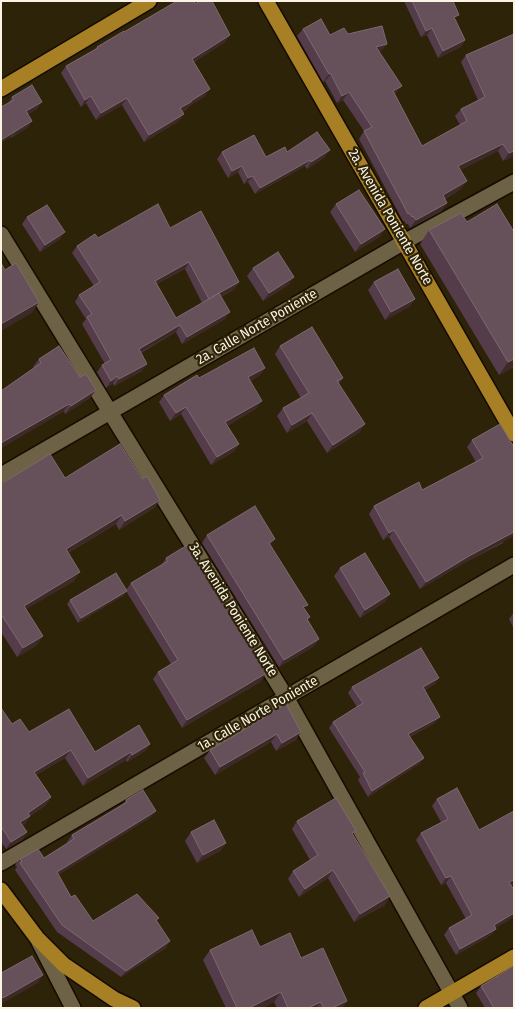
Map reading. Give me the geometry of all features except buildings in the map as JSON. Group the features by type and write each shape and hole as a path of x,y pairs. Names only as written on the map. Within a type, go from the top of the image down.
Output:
{"main road":[{"path":"1,89 149,1"},
{"name":"2a. Avenida Poniente Norte","path":"266,1 514,434"},
{"path":"1,890 37,938 64,965 114,999 133,1008"},
{"path":"426,1008 514,957"}],"street":[{"name":"2a. Calle Norte Poniente","path":"1,475 404,242 514,182"},
{"name":"3a. Avenida Poniente Norte","path":"1,234 286,697 460,1008"},
{"name":"1a. Calle Norte Poniente","path":"1,863 514,565"},
{"path":"37,938 73,1008"}]}
